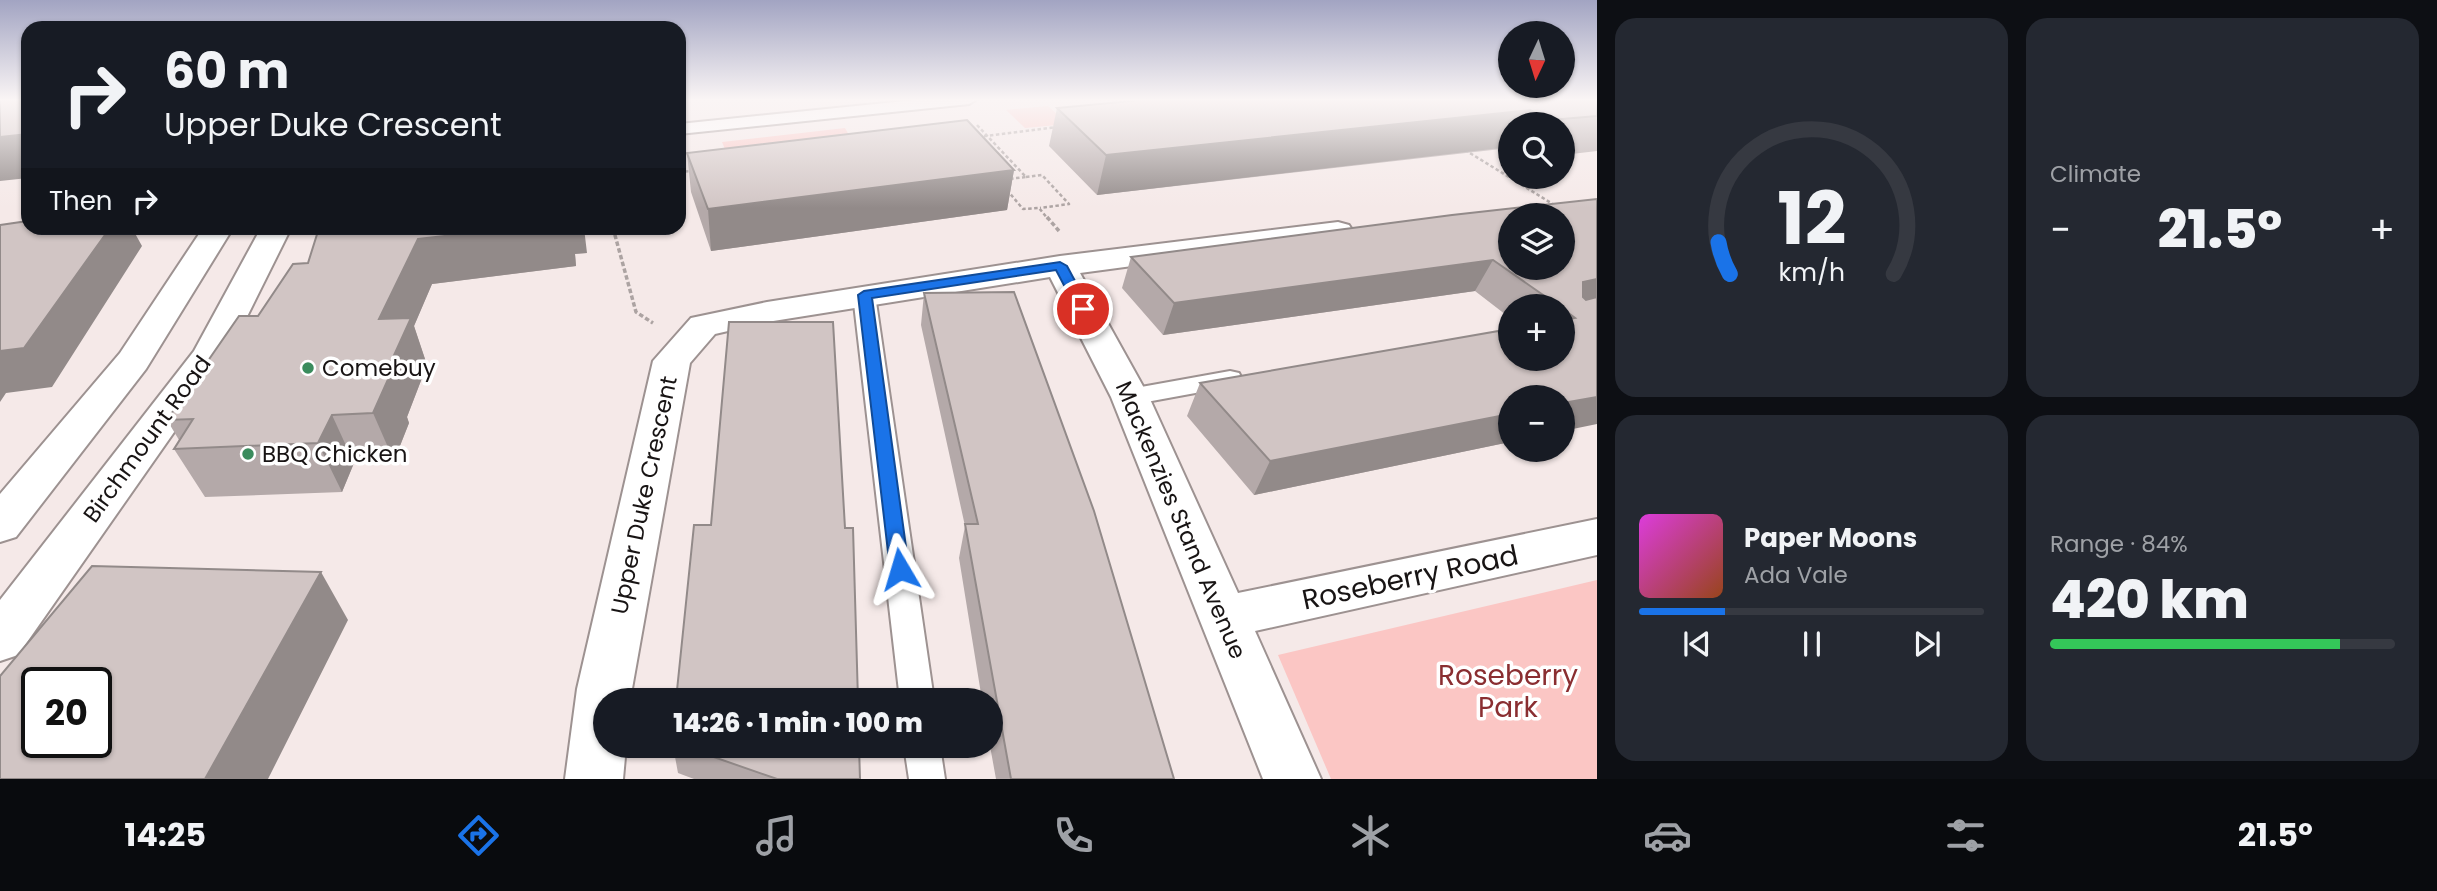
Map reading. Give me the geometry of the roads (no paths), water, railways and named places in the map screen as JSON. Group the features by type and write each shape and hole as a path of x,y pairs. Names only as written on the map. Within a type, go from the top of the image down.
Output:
{"street":[{"name":"Upper Duke Crescent","path":"594,779 604,689 672,361 703,326 864,295 1073,264 1365,228"},
{"path":"0,525 133,361 214,235"},
{"name":"Birchmount Road","path":"0,639 210,355 272,235"},
{"name":"Mackenzies Stand Avenue","path":"1073,264 1292,779"},
{"name":"Roseberry Road","path":"1222,617 1597,537"}],"lane":[{"path":"864,295 914,688"},
{"path":"1130,397 1252,376"},
{"path":"924,758 927,779"}],"place":[{"name":"Comebuy","path":"308,368"},
{"name":"BBQ Chicken","path":"248,454"}],"park label":[{"name":"Roseberry Park","path":"1508,691"}]}
